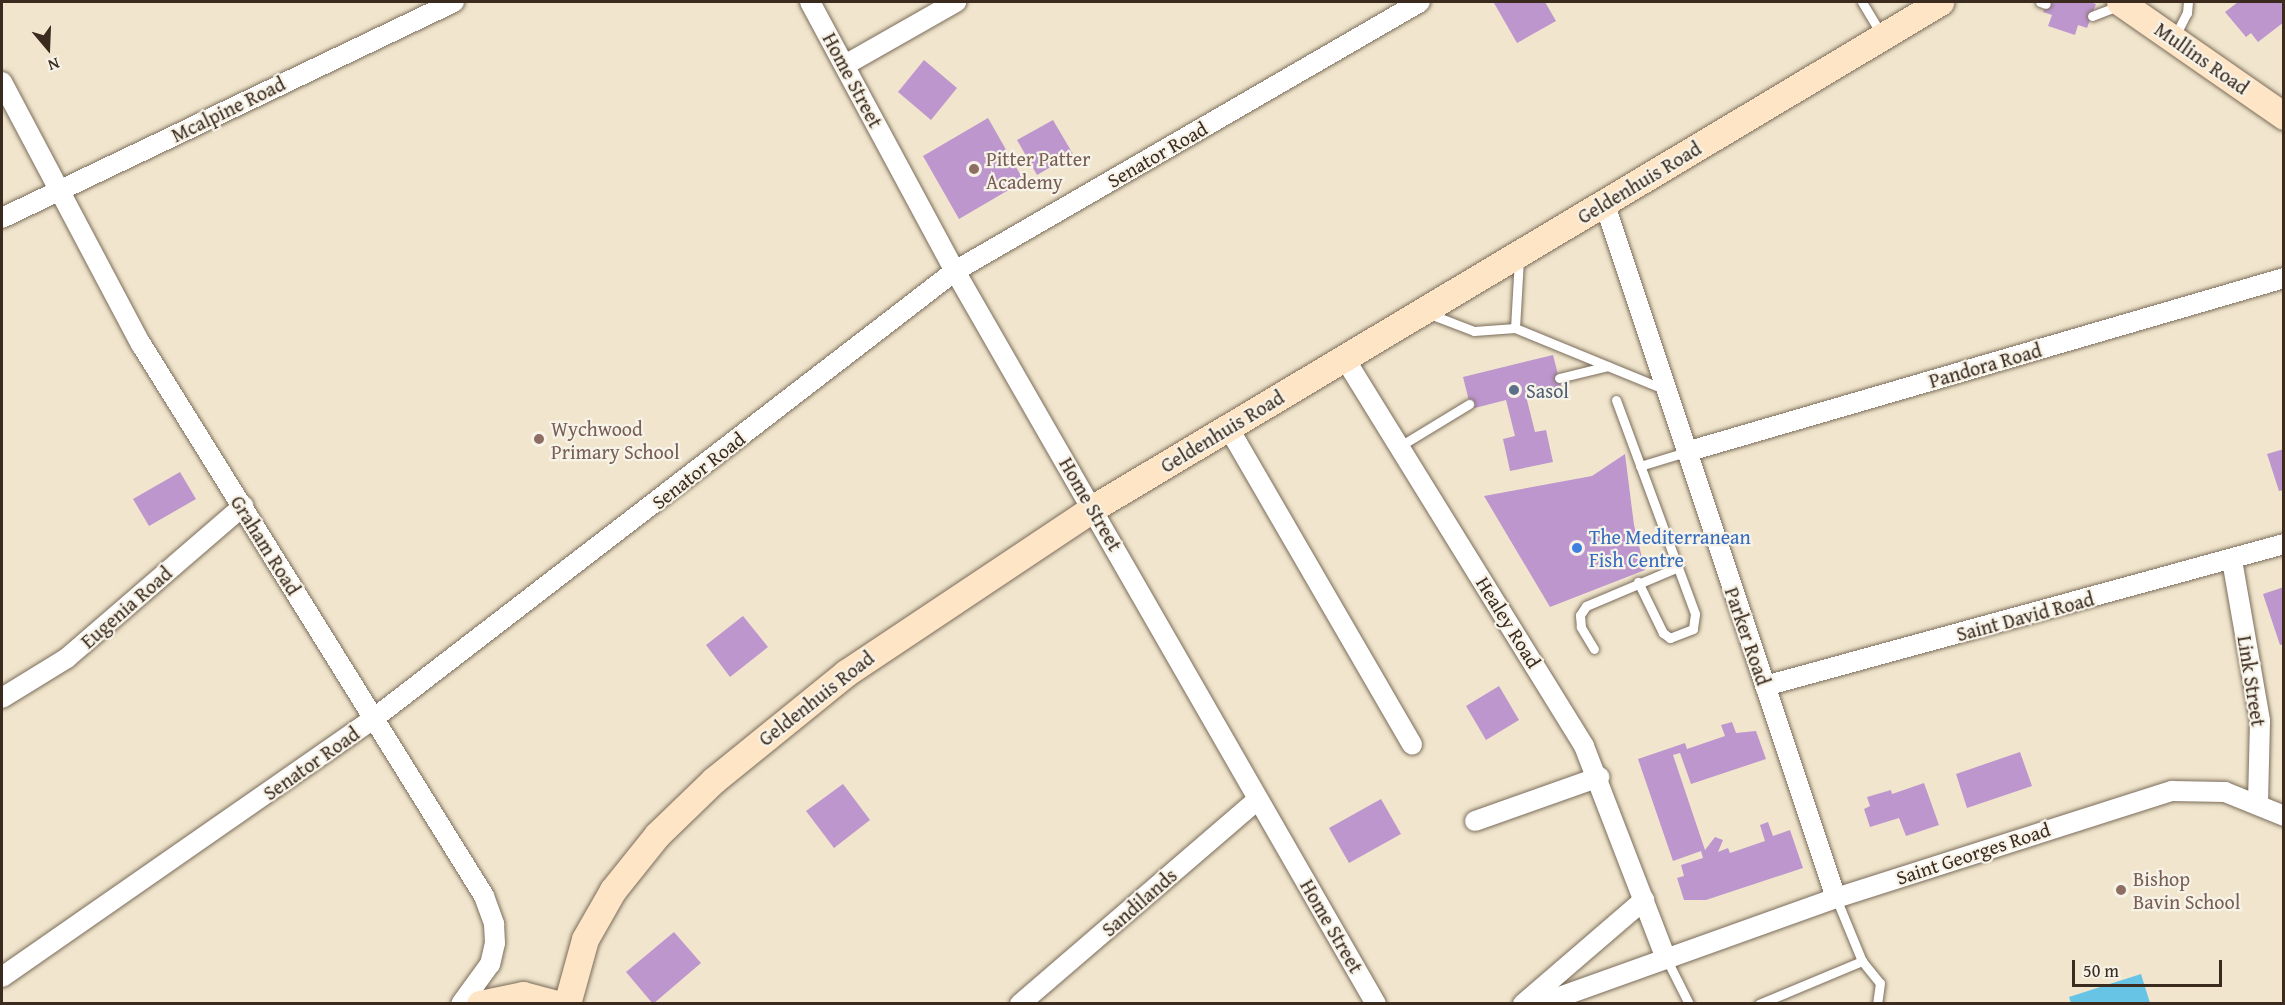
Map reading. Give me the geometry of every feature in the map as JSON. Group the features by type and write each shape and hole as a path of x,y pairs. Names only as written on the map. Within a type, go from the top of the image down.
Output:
{"main road":[{"name":"Geldenhuis Road","path":"552,1002 579,951 621,881 657,835 714,780 846,673 1093,508 1940,2"},
{"name":"Mullins Road","path":"2122,3 2283,117"},
{"path":"480,1004 505,996 552,1002"}],"street":[{"name":"Mcalpine Road","path":"2,218 454,2"},
{"name":"Home Street","path":"810,2 955,270 1212,713 1257,800 1376,1004"},
{"path":"844,65 956,2"},
{"name":"Senator Road","path":"2,977 373,719 955,270 1420,2"},
{"name":"Graham Road","path":"2,82 57,191 141,344 475,879 494,924 490,964 460,1004"},
{"name":"Parker Road","path":"1604,202 1836,898"},
{"name":"Pandora Road","path":"1686,452 2283,278"},
{"name":"Healey Road","path":"1345,359 1522,640 1599,777 1666,958"},
{"path":"1228,427 1412,744"},
{"name":"Eugenia Road","path":"2,698 67,658 243,506"},
{"name":"Saint David Road","path":"1765,686 2232,560 2283,544"},
{"name":"Link Street","path":"2232,560 2260,721 2258,803"},
{"path":"1475,821 1599,777"},
{"name":"Saint Georges Road","path":"1666,958 1836,898 2172,791 2225,792 2258,803 2283,816"},
{"name":"Sandilands","path":"1020,1004 1257,800"},
{"path":"1523,1004 1644,900"},
{"path":"1540,1004 1666,958"}],"lane":[{"path":"1862,2 1883,37"},
{"path":"2174,38 2187,13 2188,2"},
{"path":"2092,16 2122,3"},
{"path":"1515,328 1520,253"},
{"path":"1423,311 1452,326 1474,331 1515,328 1666,390"},
{"path":"1559,378 1608,366"},
{"path":"1616,400 1696,622 1693,629 1670,638 1656,624 1638,582"},
{"path":"1400,446 1470,404"},
{"path":"1640,466 1686,452"},
{"path":"1594,649 1581,627 1580,615 1586,606 1638,582 1676,568"},
{"path":"1836,898 1862,961 1880,983 1877,1004"},
{"path":"1666,958 1689,1004"},
{"path":"1759,1004 1862,961"}],"water":[{"path":"2141,974 2150,1003 2071,1003 2069,997"}],"building":[{"path":"1545,2 1556,21 1517,43 1494,3"},
{"path":"2047,2 2096,4 2087,28 2078,25 2075,35 2048,26 2052,15 2043,12"},
{"path":"2238,2 2284,2 2284,22 2258,42 2251,33 2246,37 2225,12"},
{"path":"924,60 957,88 931,120 898,92"},
{"name":"Pitter Patter Academy","path":"988,118 1024,181 959,219 923,156"},
{"path":"1053,120 1073,154 1037,175 1017,140"},
{"path":"1553,355 1561,386 1526,396 1535,432 1546,430 1553,462 1510,471 1503,439 1515,436 1506,400 1471,409 1463,377"},
{"path":"2284,449 2284,490 2279,491 2267,454"},
{"name":"The Mediterranean Fish Centre","path":"1625,454 1634,525 1645,570 1550,607 1484,496 1592,476"},
{"path":"180,472 196,499 149,526 133,499"},
{"path":"2284,587 2284,644 2280,645 2263,594"},
{"path":"743,616 768,647 730,677 706,645"},
{"path":"1499,686 1519,720 1486,740 1466,706"},
{"path":"1732,722 1736,733 1756,731 1766,759 1691,784 1680,753 1673,755 1705,850 1715,837 1723,840 1718,852 1728,848 1730,853 1765,841 1760,825 1768,822 1773,836 1790,830 1803,868 1706,900 1684,900 1677,878 1684,876 1681,865 1703,858 1701,851 1673,861 1638,759 1685,743 1687,749 1725,736 1721,725"},
{"path":"2020,752 2032,786 1967,808 1956,774"},
{"path":"1924,783 1939,825 1906,836 1899,818 1870,827 1864,809 1870,806 1867,797 1891,790 1892,794"},
{"path":"843,784 870,820 834,848 806,811"},
{"path":"1381,799 1401,834 1349,863 1329,828"},
{"path":"674,932 701,963 653,1004 626,972"}],"place":[{"name":"Pitter Patter Academy","path":"974,169"},
{"name":"Sasol","path":"1514,390"},
{"name":"Wychwood Primary School","path":"539,439"},
{"name":"The Mediterranean Fish Centre","path":"1577,548"},
{"name":"Bishop Bavin School","path":"2121,890"}]}
